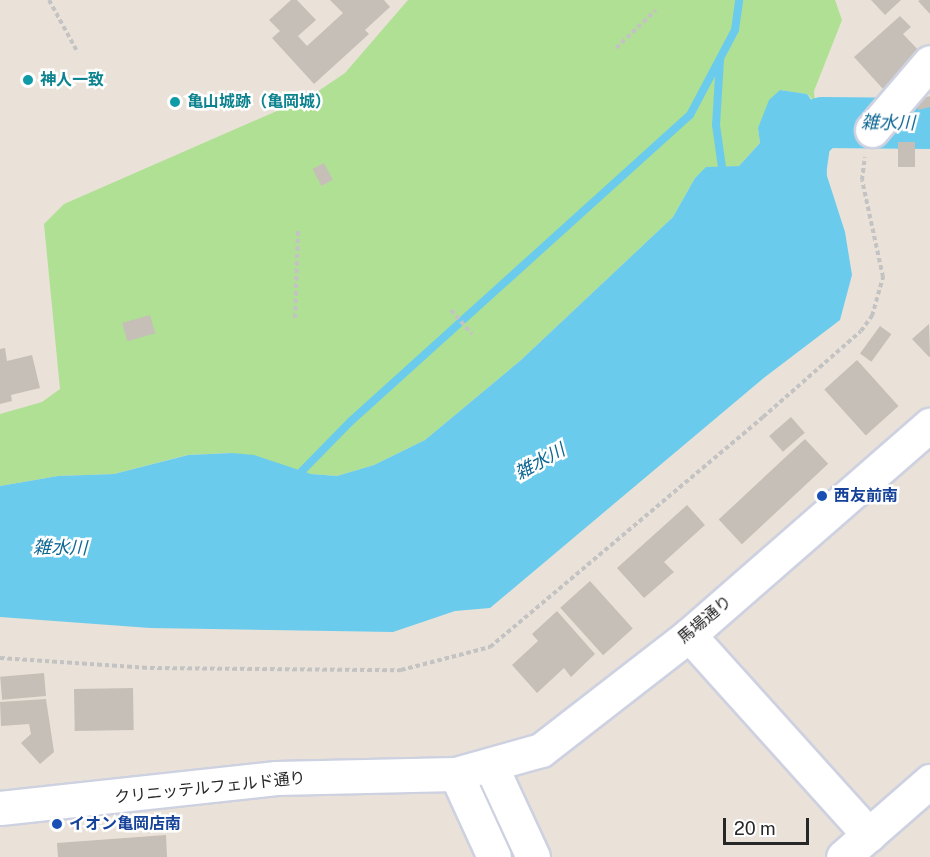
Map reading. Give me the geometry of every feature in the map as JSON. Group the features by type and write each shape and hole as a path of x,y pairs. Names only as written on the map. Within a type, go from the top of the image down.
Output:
{"street":[{"path":"872,130 930,62"},
{"name":"馬場通り","path":"456,774 491,766 541,750 688,635 930,425"},
{"path":"688,635 869,835"},
{"path":"491,766 533,857"},
{"path":"456,774 494,857"},
{"name":"クリニッテルフェルド通り","path":"0,808 276,778 456,774"},
{"path":"843,857 930,781"}],"path":[{"path":"49,0 78,52"},
{"path":"616,48 656,10"},
{"path":"0,658 150,668 401,670 490,647 763,417 861,331 872,316 883,277 862,180 872,130"},
{"path":"295,318 298,231"},
{"path":"451,310 472,334"}],"green space":[{"path":"408,0 835,0 842,20 814,91 815,102 807,94 780,90 758,128 760,143 739,166 706,168 695,178 673,217 521,360 425,440 374,465 337,476 311,474 232,453 187,455 114,474 58,476 0,486 0,414 42,402 60,389 44,224 64,204 311,96 345,73"}],"water":[{"path":"780,90 807,94 823,116 827,176 845,232 852,275 840,320 765,377 490,608 455,611 393,632 150,628 0,617 0,486 58,476 114,474 188,455 232,453 254,455 311,474 337,476 374,465 425,440 521,360 673,217 695,178 706,167 739,166 760,143 758,128 769,100"}],"building":[{"path":"291,0 297,0 316,20 298,36 307,46 343,13 330,0 384,0 390,7 365,30 369,34 314,84 272,38 280,31 269,20"},
{"path":"871,0 901,0 885,15"},
{"path":"930,0 930,14 918,1"},
{"path":"900,16 911,27 903,34 922,54 883,89 854,57"},
{"path":"930,96 930,107 918,110 916,100"},
{"path":"898,142 915,142 915,167 898,167"},
{"path":"324,163 333,180 321,186 313,169"},
{"path":"150,315 155,333 127,341 122,323"},
{"path":"929,324 930,356 929,357 912,339"},
{"path":"880,326 891,334 871,362 860,354"},
{"path":"5,348 7,361 32,355 40,388 11,395 12,401 0,404 0,349"},
{"path":"857,360 898,406 866,436 824,389"},
{"path":"791,417 805,433 783,452 769,436"},
{"path":"805,439 828,464 742,544 719,519"},
{"path":"687,505 705,525 664,562 674,572 644,598 617,568"},
{"path":"590,581 633,629 603,655 560,608"},
{"path":"557,611 595,654 571,677 564,668 537,693 512,665 538,641 532,634"},
{"path":"44,673 46,696 2,700 0,677"},
{"path":"133,688 134,730 75,731 74,689"},
{"path":"46,699 54,752 40,764 21,743 31,734 29,724 1,726 0,702"},
{"path":"166,835 167,857 58,857 57,843"}],"waterway":[{"path":"302,471 350,422 690,115 735,30 739,0"},
{"path":"720,60 716,125 722,167"},
{"name":"雑水川","path":"798,186 805,138 822,122 930,123"}],"place":[{"name":"神人一致","path":"28,80"},
{"name":"亀山城跡（亀岡城）","path":"175,102"},
{"name":"西友前南","path":"822,496"},
{"name":"イオン亀岡店南","path":"57,824"}]}
